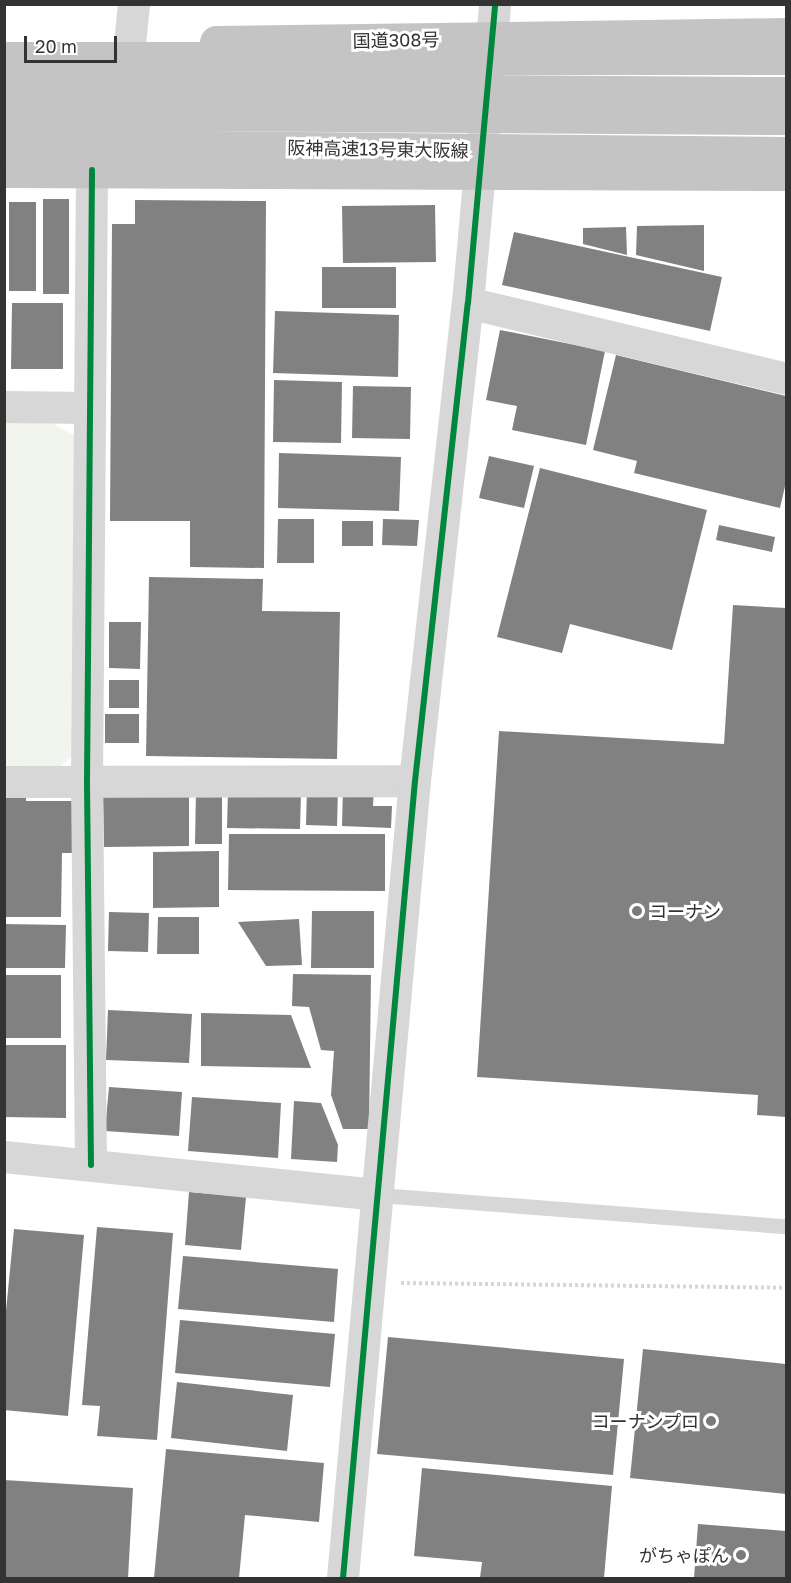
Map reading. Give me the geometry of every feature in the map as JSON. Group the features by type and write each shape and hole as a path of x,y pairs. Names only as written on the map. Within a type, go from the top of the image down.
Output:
{"highway":[{"name":"国道308号","path":"4,45 786,34"},
{"path":"4,58 786,58"},
{"path":"4,88 786,93"},
{"path":"4,113 786,118"},
{"name":"阪神高速13号東大阪線","path":"4,145 786,153"},
{"path":"4,171 786,174"}],"street":[{"path":"130,43 134,4"},
{"path":"343,1578 415,781 468,303 477,174 495,4"},
{"path":"91,1166 87,782 92,170"},
{"path":"468,303 786,379"},
{"path":"4,407 89,408"},
{"path":"4,782 415,781"},
{"path":"4,1157 379,1196"}],"lane":[{"path":"379,1196 786,1226"}],"path":[{"path":"370,1284 786,1288"}],"shaded area":[{"path":"5,422 50,422 79,438 74,755 61,766 5,766"}],"building":[{"path":"43,199 69,199 69,294 43,294"},
{"path":"135,200 266,201 264,568 190,567 190,521 110,521 112,224 135,224"},
{"path":"9,202 36,202 36,291 9,291"},
{"path":"435,205 436,262 343,263 342,206"},
{"path":"704,225 704,271 636,255 637,226"},
{"path":"626,227 627,255 583,244 583,228"},
{"path":"514,232 722,277 710,331 502,285"},
{"path":"322,267 396,267 396,308 322,308"},
{"path":"12,303 63,303 63,369 11,369"},
{"path":"275,311 399,315 398,377 273,373"},
{"path":"500,330 605,351 586,445 512,430 517,406 486,400"},
{"path":"616,355 786,396 786,482 780,508 634,473 637,461 593,450"},
{"path":"274,380 342,382 341,443 273,442"},
{"path":"353,386 411,387 410,439 352,438"},
{"path":"279,453 401,457 399,511 278,508"},
{"path":"489,456 534,466 524,508 479,498"},
{"path":"540,468 707,510 672,650 570,624 562,653 497,637"},
{"path":"278,519 314,519 314,563 277,563"},
{"path":"383,519 419,520 417,546 382,545"},
{"path":"342,521 373,521 373,546 342,546"},
{"path":"719,525 775,537 772,552 716,540"},
{"path":"149,577 263,579 262,611 340,612 337,759 146,756"},
{"name":"コーナン","path":"733,605 786,608 786,1117 757,1115 758,1095 477,1077 499,731 724,744"},
{"path":"109,622 141,622 140,669 109,668"},
{"path":"109,680 139,680 139,708 109,708"},
{"path":"105,714 139,714 139,743 105,743"},
{"path":"307,787 338,788 337,826 306,825"},
{"path":"343,787 374,788 373,806 392,806 391,828 342,826"},
{"path":"189,788 189,846 104,847 103,790"},
{"path":"4,790 26,791 26,801 73,801 72,853 62,853 61,917 4,917"},
{"path":"196,790 222,791 222,844 195,844"},
{"path":"228,790 301,791 300,829 227,828"},
{"path":"229,834 385,834 385,891 228,890"},
{"path":"219,851 219,907 153,908 153,852"},
{"path":"312,911 374,911 374,968 311,968"},
{"path":"109,912 149,913 148,952 108,951"},
{"path":"158,917 199,917 199,954 157,954"},
{"path":"299,919 302,965 266,966 238,922"},
{"path":"4,924 66,925 65,968 4,968"},
{"path":"293,974 371,975 369,1129 343,1129 331,1095 334,1051 321,1050 309,1007 292,1006"},
{"path":"4,975 61,975 61,1038 4,1038"},
{"path":"108,1010 192,1014 189,1063 106,1060"},
{"path":"201,1013 291,1015 311,1068 201,1066"},
{"path":"4,1045 66,1045 66,1118 4,1117"},
{"path":"109,1087 182,1092 179,1136 105,1131"},
{"path":"192,1097 281,1103 278,1158 188,1151"},
{"path":"294,1101 321,1103 338,1145 337,1162 291,1159"},
{"path":"189,1192 246,1197 241,1250 185,1245"},
{"path":"97,1227 173,1233 157,1440 97,1436 100,1406 82,1405"},
{"path":"14,1229 84,1235 68,1416 4,1410 4,1331"},
{"path":"183,1256 338,1269 334,1322 178,1309"},
{"path":"180,1320 335,1334 330,1387 175,1373"},
{"path":"388,1337 624,1359 613,1475 377,1454"},
{"name":"コーナンプロ","path":"643,1349 786,1364 786,1494 630,1478"},
{"path":"177,1382 293,1395 287,1451 171,1438"},
{"path":"166,1449 324,1463 319,1522 245,1515 239,1578 154,1578"},
{"path":"422,1468 612,1486 604,1578 480,1578 482,1562 414,1556"},
{"path":"4,1480 133,1488 128,1578 4,1578"},
{"name":"がちゃぽん","path":"698,1524 786,1531 786,1578 694,1578"}],"railway":[{"path":"4,100 450,103"},
{"path":"4,121 449,123"}],"cycle path":[{"path":"343,1578 415,781 468,303 495,4"},
{"path":"91,1165 87,782 92,170"}],"place":[{"name":"コーナン","path":"637,911"},
{"name":"コーナンプロ","path":"711,1421"},
{"name":"がちゃぽん","path":"741,1555"}]}
